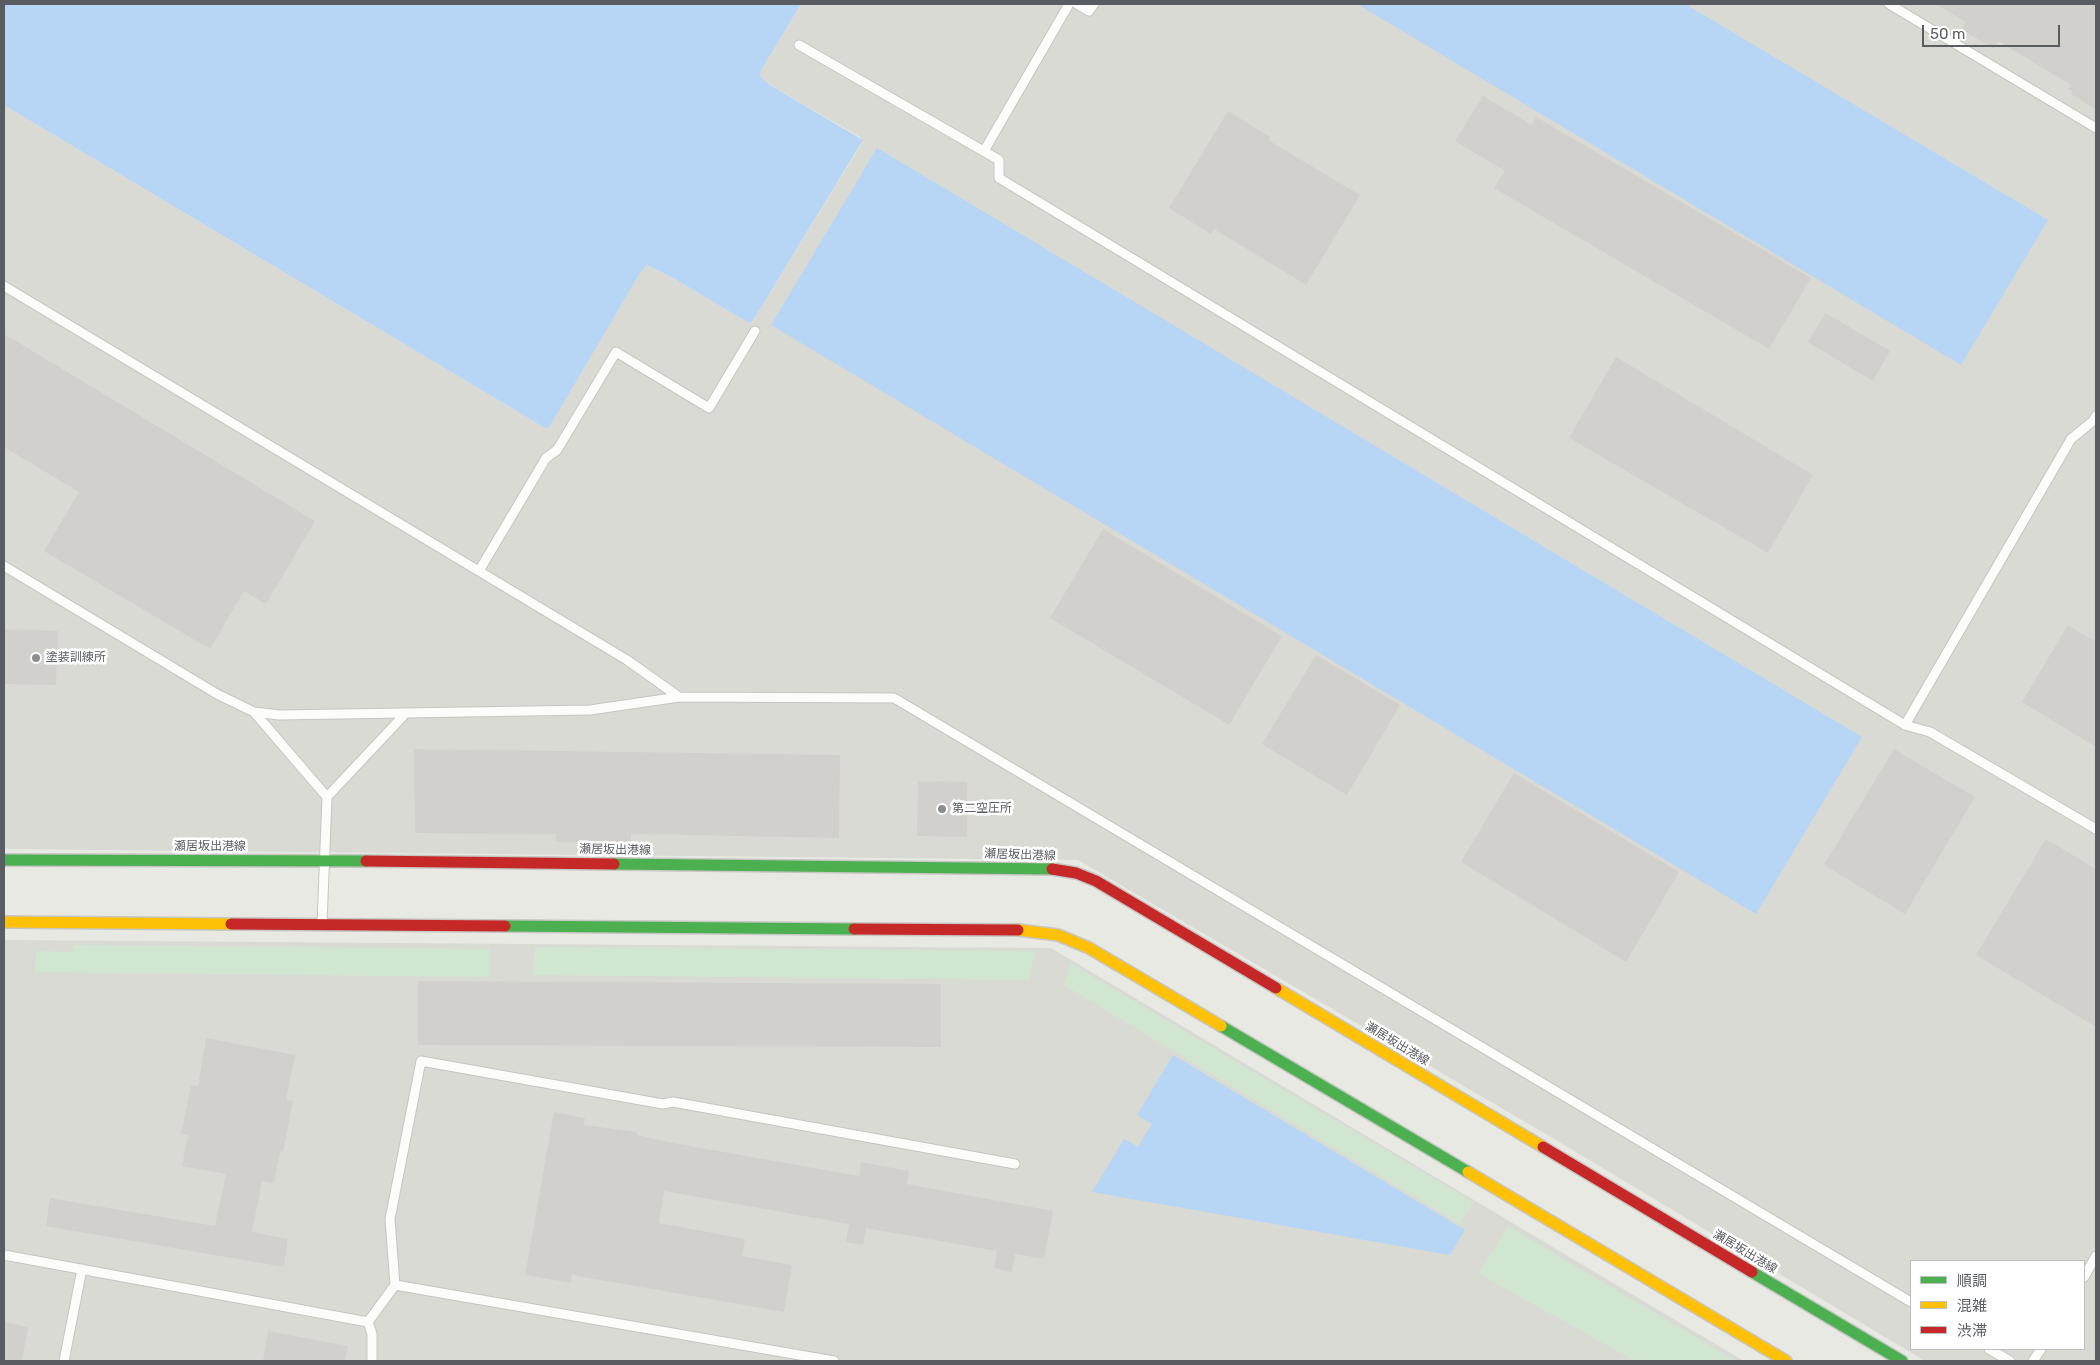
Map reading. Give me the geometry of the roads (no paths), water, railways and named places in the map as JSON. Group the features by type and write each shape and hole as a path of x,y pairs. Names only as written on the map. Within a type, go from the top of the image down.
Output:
{"main road":[{"name":"瀬居坂出港線","path":"4,860 325,861 1051,869 1076,872 1096,881 1902,1361"},
{"path":"4,922 1029,930 1058,935 1089,948 1786,1361"}],"lane":[{"path":"984,151 1069,4"},
{"path":"1077,4 1089,11 1094,4"},
{"path":"1890,4 2096,128"},
{"path":"799,44 999,160 999,178 1905,726 1930,732 2096,829"},
{"path":"4,286 628,660 679,698"},
{"path":"479,571 546,458 558,450 616,352 709,408 755,331"},
{"path":"1905,726 2072,439 2093,421 2096,416"},
{"path":"4,566 217,694 254,712 279,715 590,710 679,698 894,698 1910,1301"},
{"path":"254,712 327,797"},
{"path":"322,925 327,797 406,713"},
{"path":"368,1322 395,1285 390,1219 421,1061 663,1104 672,1102 1015,1164"},
{"path":"4,1255 368,1322"},
{"path":"2085,1275 2096,1256"},
{"path":"64,1361 82,1269"},
{"path":"395,1285 834,1361"},
{"path":"368,1322 372,1334 372,1361"},
{"path":"1991,1350 2010,1361"},
{"path":"2033,1361 2039,1350"}],"water":[{"path":"4,4 801,4 760,72 760,76 768,84 863,140 752,322 749,323 673,278 647,265 640,273 554,419 548,428 545,428 4,105"},
{"path":"1357,4 1685,4 2048,220 1961,365"},
{"path":"877,148 1862,737 1756,914 771,325"},
{"path":"1173,1055 1465,1230 1450,1255 1092,1192 1124,1139 1138,1147 1152,1124 1137,1115"}],"place":[{"name":"塗装訓練所","path":"36,658"},
{"name":"第二空圧所","path":"942,809"}]}
